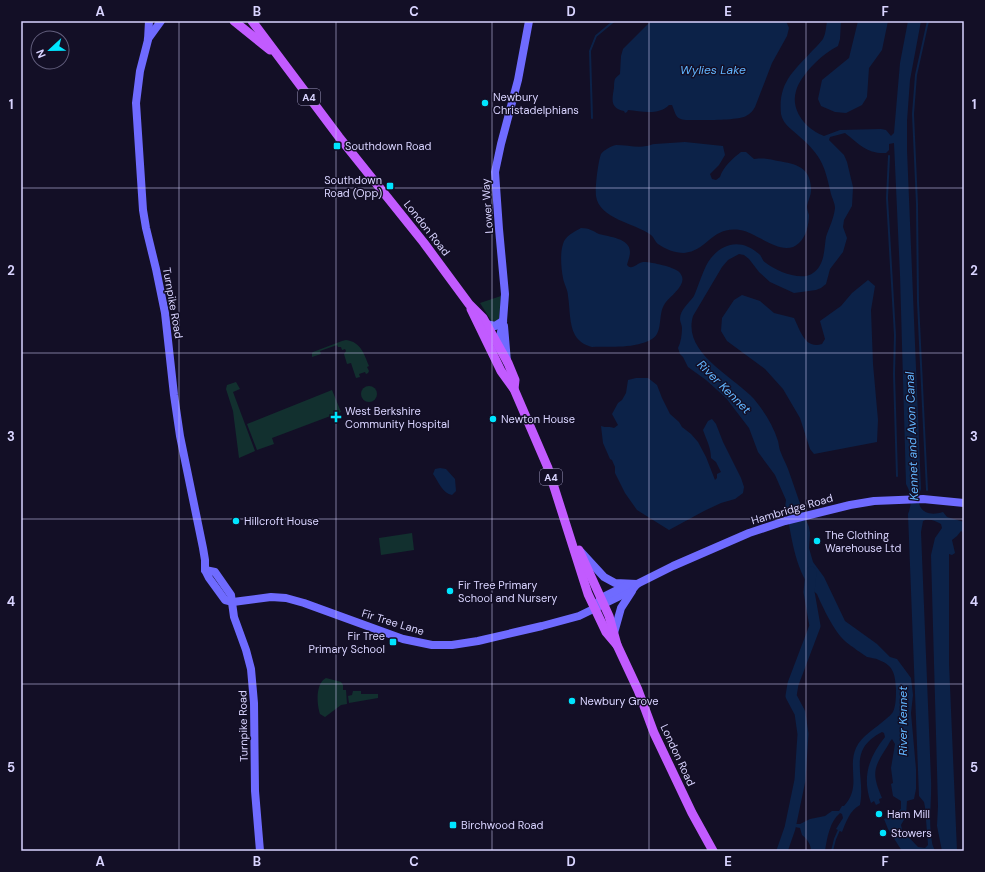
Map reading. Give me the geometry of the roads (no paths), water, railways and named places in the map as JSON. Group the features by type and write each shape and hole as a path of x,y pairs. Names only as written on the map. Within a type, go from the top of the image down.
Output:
{"main road":[{"name":"A4","path":"234,21 278,56"},
{"name":"A4","path":"252,21 265,36 278,56"},
{"name":"London Road","path":"278,56 339,137 424,242 469,304 503,365"},
{"name":"London Road","path":"469,304 483,318 498,346 507,382 514,389 548,468 584,584 606,632 617,645"},
{"name":"London Road","path":"572,542 580,552 603,601 617,645 638,690 654,733 713,851"}],"street":[{"name":"Turnpike Road","path":"150,21 148,40 140,71 136,103 143,210 165,313 180,436 203,548 205,570 215,572 231,595 234,617 248,658 252,679 255,791 260,851"},
{"name":"Turnpike Road","path":"148,40 161,21"},
{"name":"Lower Way","path":"498,346 503,321 505,294 498,229 495,172 518,80 528,21"},
{"name":"Lower Way","path":"503,321 506,332 503,365"},
{"path":"486,324 495,326 503,321"},
{"name":"Hambridge Road","path":"594,608 603,601 673,566 748,534 785,521 850,505 874,501 923,499 964,503"},
{"path":"580,552 604,577 615,583 633,586 621,608 614,633"},
{"name":"Fir Tree Lane","path":"233,602 271,596 296,600 403,639 432,645 465,643 542,626 571,619 594,608"}],"water":[{"name":"Wylies Lake","path":"651,21 786,21 789,28 787,36 772,63 755,107 750,113 741,118 734,119 686,120 678,117 672,105 655,112 628,110 625,113 614,106 614,81 620,74 623,49"},
{"path":"827,21 841,21 838,46 825,54 807,71 796,91 795,98 795,106 801,119 812,129 824,136 840,130 881,129 886,130 891,136 894,133 900,63 908,21 921,21 910,80 907,121 921,489 919,501 922,510 926,512 943,512 947,517 964,522 964,533 961,531 952,540 955,553 952,555 949,554 949,663 957,851 942,851 937,826 938,806 931,555 935,538 942,528 941,524 932,520 925,520 923,521 921,532 931,779 930,826 932,843 935,851 902,851 888,829 884,819 901,809 901,801 893,796 891,784 893,783 891,768 895,744 892,739 878,763 875,773 882,798 879,799 880,803 876,805 874,801 871,803 867,785 868,768 874,753 885,737 884,733 882,732 871,739 864,747 861,755 860,805 851,813 842,832 836,829 843,818 842,814 840,813 837,816 830,830 825,851 811,851 811,848 807,840 802,835 800,828 795,827 796,824 825,816 832,811 839,811 849,799 853,785 854,755 858,744 865,736 890,716 894,710 896,701 896,684 893,671 884,662 867,657 847,642 841,637 833,625 817,594 804,577 799,566 785,508 786,500 775,475 758,452 749,428 726,398 706,380 688,367 678,348 682,333 680,319 681,313 694,296 708,261 722,248 734,244 747,246 759,254 770,266 782,272 796,276 813,273 820,266 826,237 833,219 835,204 822,162 813,150 784,121 781,114 781,103 782,93 789,78 823,39","holes":["845,133 864,148 874,152 886,153 889,150 889,144 894,143 900,275 906,484 911,499 908,514 919,796 924,802 925,807 928,845 925,848 918,847 902,830 901,825 906,816 907,801 914,799 916,789 916,769 911,713 913,695 911,678 897,659 890,657 877,644 845,621 824,577 813,562 809,548 809,527 788,469 780,452 778,441 771,424 765,413 754,399 712,363 702,352 695,341 692,329 693,316 722,267 728,260 739,254 744,255 749,259 759,272 770,282 794,293 816,290 826,284 830,269 843,252 847,238 843,227 844,220 852,206 853,187 847,162 844,155 829,140 830,137"]},
{"path":"858,21 888,21 882,50 869,68 867,97 862,105 846,113 835,112 821,106 818,99 822,80 849,58"},
{"path":"685,142 723,146 725,155 719,165 710,174 712,179 716,180 720,177 723,170 729,163 741,152 746,152 754,159 767,159 796,165 805,171 810,181 811,190 807,206 809,215 808,226 799,243 793,247 785,248 770,243 747,232 730,230 716,235 699,248 692,251 684,253 677,252 661,246 652,236 619,220 604,210 599,204 596,196 596,181 601,154 606,150 616,145 639,147 654,144"},
{"path":"581,228 589,229 599,234 618,239 627,244 630,252 627,265 629,267 633,267 643,262 650,262 676,269 682,276 681,285 662,309 658,333 652,339 631,346 615,347 592,347 578,340 573,331 568,294 562,274 561,256 564,241 570,234"},
{"path":"868,280 875,286 871,310 873,364 878,420 877,442 814,454 810,449 800,418 783,389 765,369 727,341 721,331 722,318 734,300 742,295 760,301 774,313 794,318 801,334 808,342 816,345 822,344 825,339 820,321 841,306 852,293"},
{"path":"648,378 657,385 670,414 698,442 715,480 717,478 717,474 721,472 716,462 711,458 703,430 708,421 712,419 716,424 723,442 741,478 744,487 743,493 735,499 721,503 669,530 637,510 625,493 615,473 615,467 603,443 601,426 614,428 618,425 612,414 626,393 628,380"},
{"path":"435,469 446,469 455,479 456,491 452,495 443,490 433,474"}],"waterway":[{"path":"592,118 590,51 596,36 614,21"},
{"name":"Kennet and Avon Canal","path":"927,490 918,302 917,204 913,114 916,75 928,21"},
{"path":"889,156 887,198 895,335 894,374 897,476"},
{"path":"782,851 790,828 800,780 803,734 800,713 791,696 793,684 815,626 809,592 811,572"},
{"path":"832,851 839,830"}],"place":[{"name":"Newbury Christadelphians","path":"485,103"},
{"name":"Southdown Road","path":"337,146"},
{"name":"Southdown Road (Opp)","path":"390,186"},
{"name":"West Berkshire Community Hospital","path":"336,417"},
{"name":"Newton House","path":"493,419"},
{"name":"Hillcroft House","path":"236,521"},
{"name":"The Clothing Warehouse Ltd","path":"817,541"},
{"name":"Fir Tree Primary School and Nursery","path":"450,591"},
{"name":"Fir Tree Primary School","path":"393,642"},
{"name":"Newbury Grove","path":"572,701"},
{"name":"Ham Mill","path":"879,814"},
{"name":"Birchwood Road","path":"453,825"},
{"name":"Stowers","path":"883,833"}],"water label":[{"name":"River Kennet","path":"724,387"},
{"name":"River Kennet","path":"903,721"}]}
